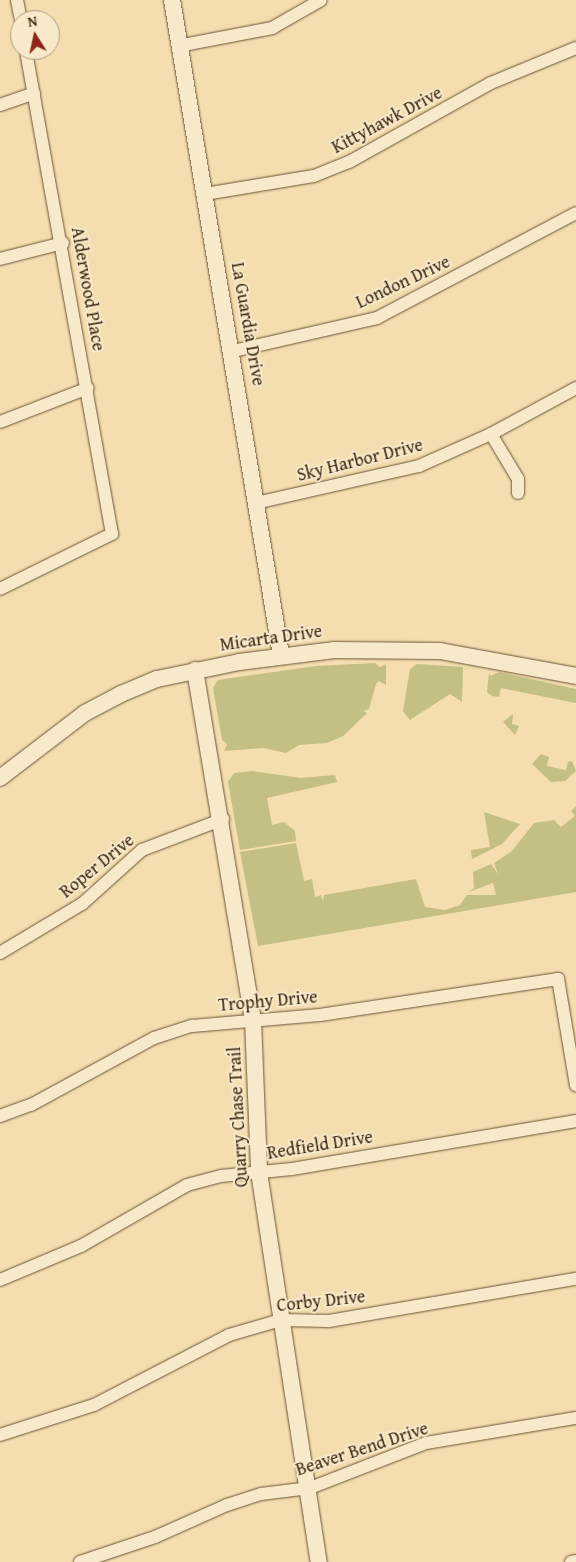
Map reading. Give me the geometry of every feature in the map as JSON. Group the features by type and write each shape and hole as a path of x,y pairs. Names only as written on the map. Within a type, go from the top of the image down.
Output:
{"street":[{"name":"La Guardia Drive","path":"172,0 178,46 233,351 281,655"},
{"path":"178,46 272,28 321,0"},
{"name":"Kittyhawk Drive","path":"205,194 314,176 340,166 491,83 576,48"},
{"name":"Alderwood Place","path":"0,589 112,534 63,243 28,60"},
{"path":"0,104 34,93"},
{"name":"London Drive","path":"233,351 376,318 576,213"},
{"path":"0,259 63,243"},
{"path":"0,422 88,388"},
{"name":"Sky Harbor Drive","path":"256,503 419,466 491,434 576,388"},
{"path":"491,434 518,479 518,493"},
{"name":"Micarta Drive","path":"0,778 85,713 157,678 195,670 281,655 334,650 440,651 576,676"},
{"name":"Quarry Chase Trail","path":"195,670 223,820 253,1020 259,1172 281,1320 310,1488 319,1562"},
{"name":"Roper Drive","path":"0,953 82,904 142,850 223,820"},
{"name":"Trophy Drive","path":"0,1116 31,1105 154,1038 192,1026 320,1015 558,979 576,1085"},
{"name":"Redfield Drive","path":"0,1280 81,1246 187,1186 259,1172 576,1120"},
{"name":"Corby Drive","path":"0,1435 94,1405 229,1335 281,1320 329,1321 576,1279"},
{"name":"Beaver Bend Drive","path":"80,1562 155,1537 227,1505 261,1494 310,1488 426,1443 576,1418"},
{"path":"572,1562 576,1561"}],"shaded area":[{"path":"375,663 380,667 386,664 386,685 379,681 376,684 369,709 363,711 367,713 343,736 327,743 299,745 286,753 263,748 224,751 227,744 222,740 213,688 218,680 316,666"},
{"path":"417,664 463,667 462,702 450,694 410,720 403,711 410,669"},
{"path":"489,672 490,676 499,672 576,689 576,703 501,688 499,697 492,696 487,692"},
{"path":"513,714 512,724 519,726 515,735 503,722"},
{"path":"541,754 549,757 547,766 566,770 568,762 572,761 576,771 565,781 551,782 532,764"},
{"path":"253,771 301,778 335,775 337,782 267,798 272,825 284,822 295,831 296,841 240,850 228,782 234,773"},
{"path":"576,806 576,892 258,946 240,852 296,843 304,881 312,879 315,897 321,895 323,902 324,895 416,879 425,907 445,910 460,905 467,895 496,895 493,883 469,892 474,888 473,872 491,864 498,874 494,863 512,851 534,823 554,820 561,827 575,816 571,811"},
{"path":"484,812 520,824 502,844 472,859 471,850 490,847"}]}
